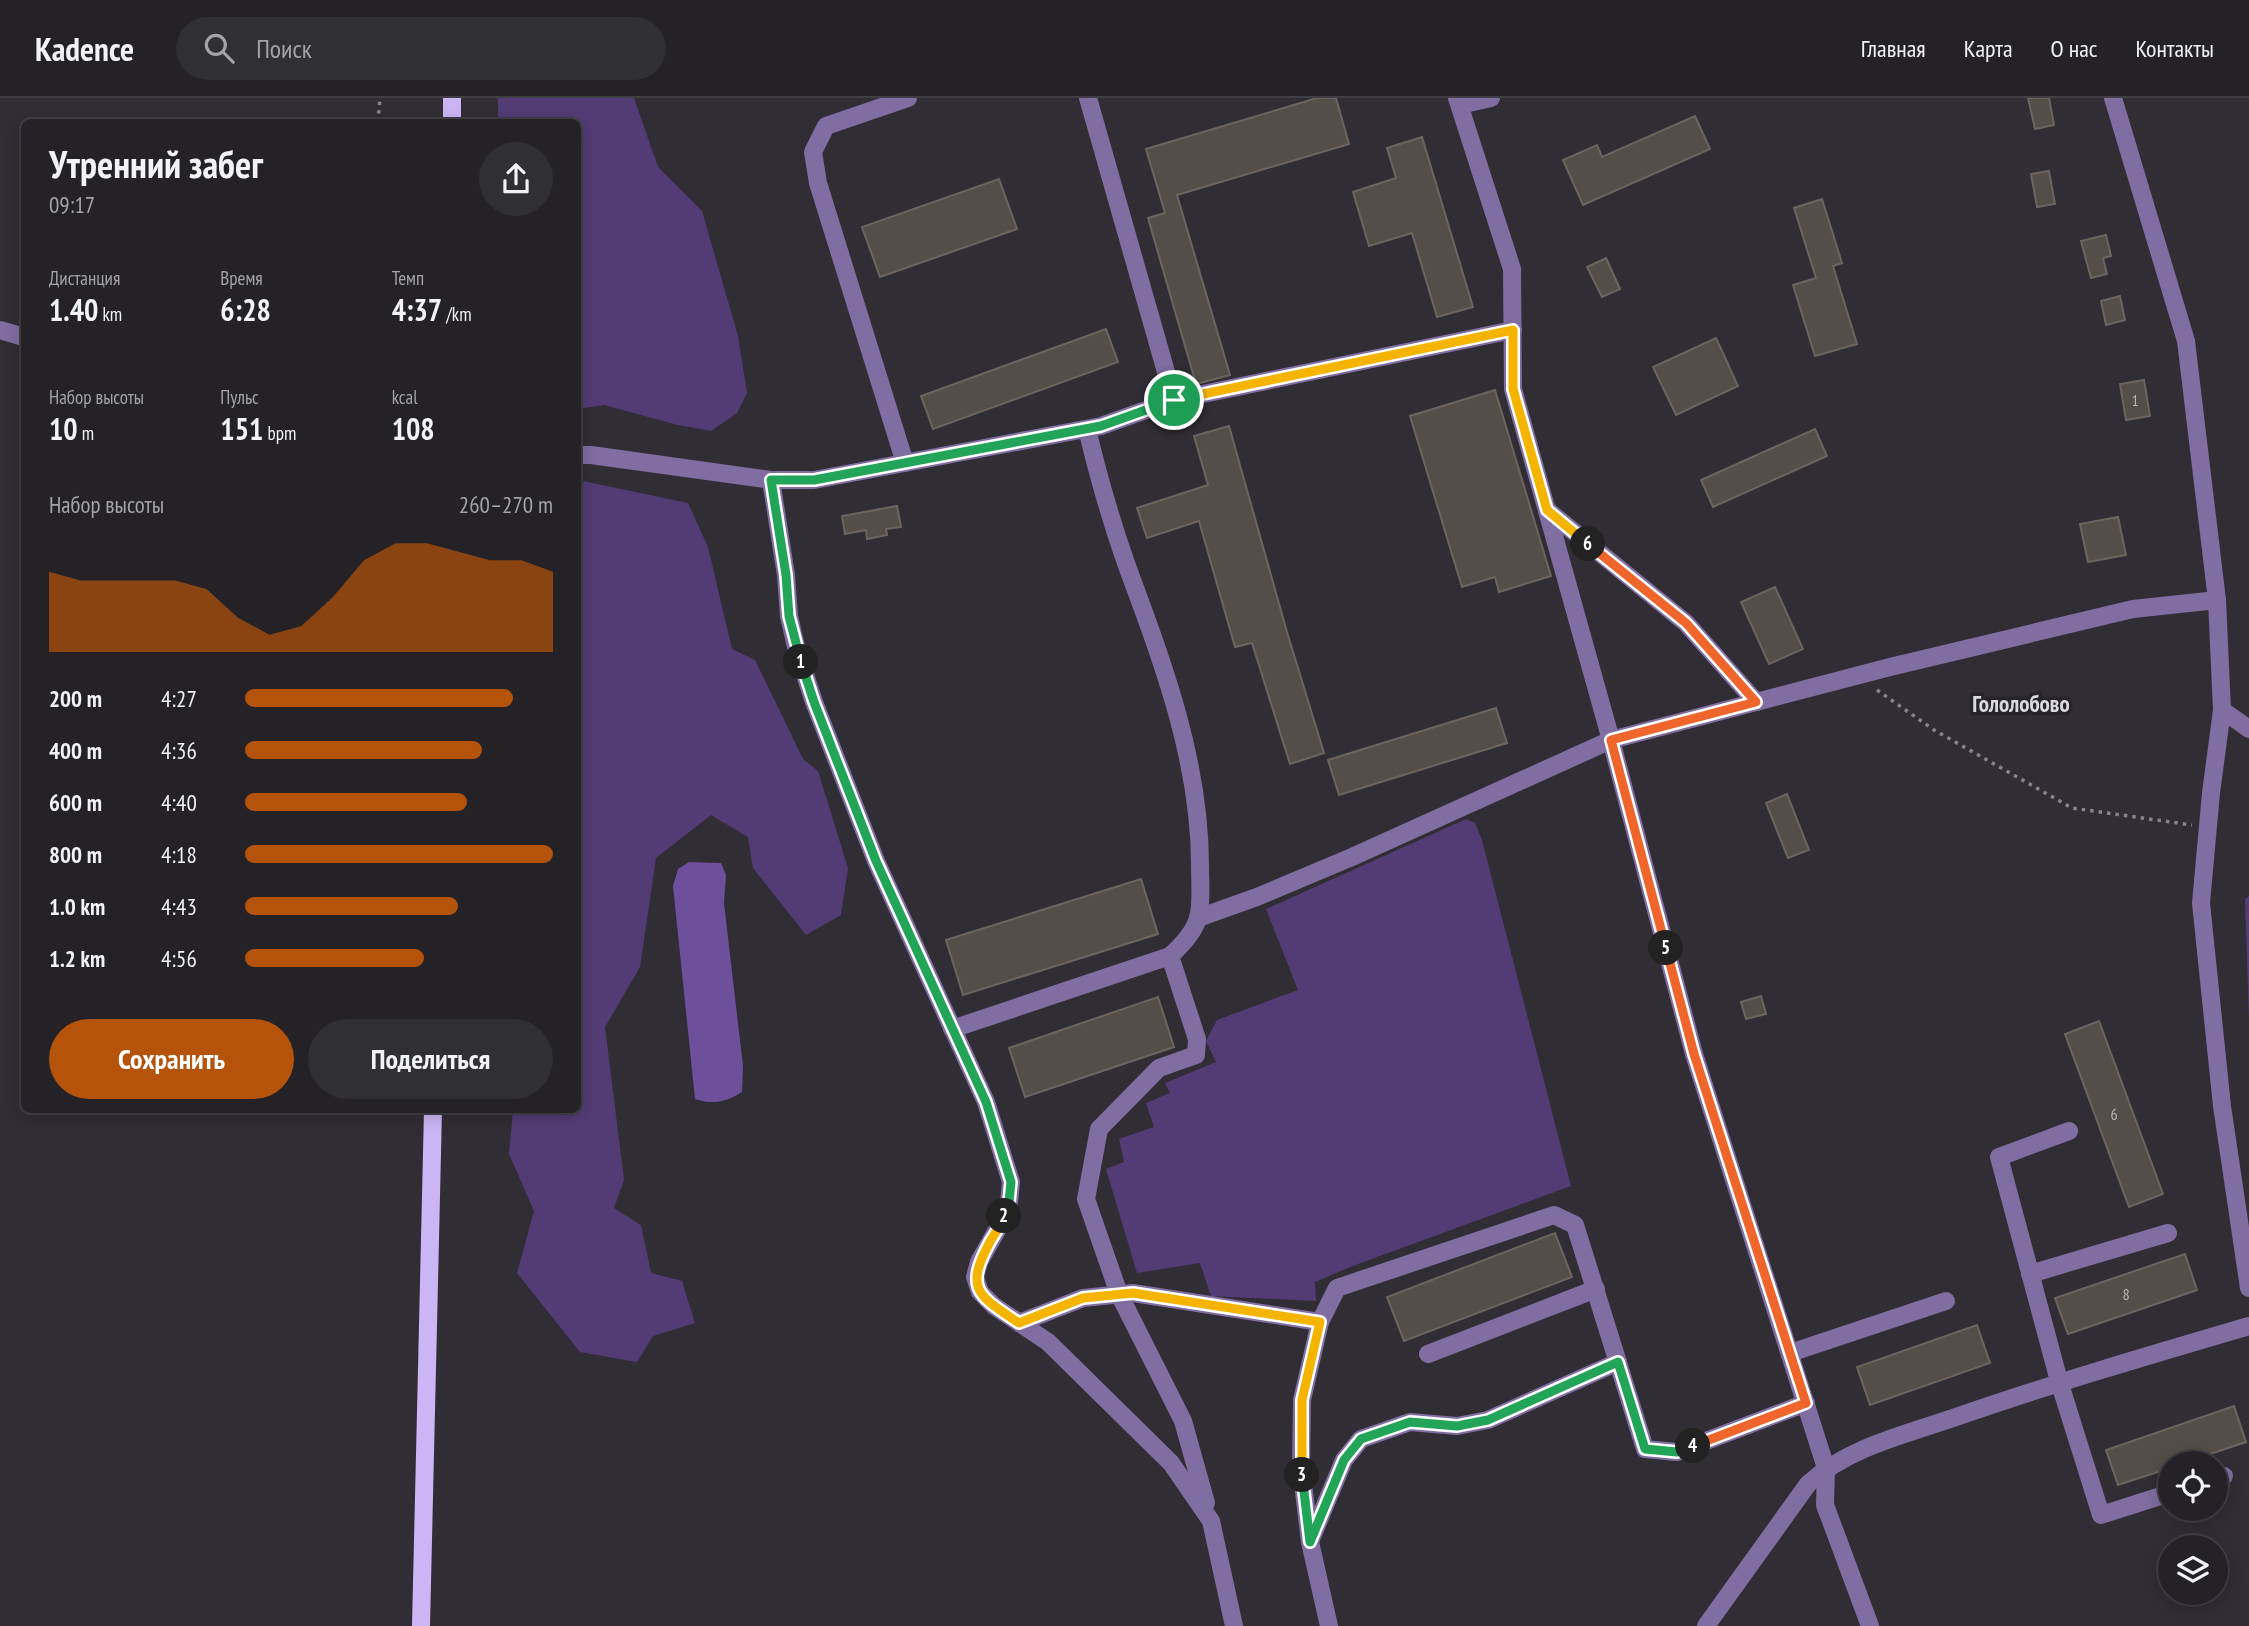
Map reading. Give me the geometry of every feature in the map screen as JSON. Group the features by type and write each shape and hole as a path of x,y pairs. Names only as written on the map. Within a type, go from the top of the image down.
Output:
{"main road":[{"path":"452,98 452,119"},
{"path":"421,1626 433,1113"}],"street":[{"path":"905,463 818,183 813,152 826,127 908,98"},
{"path":"1088,98 1174,400"},
{"path":"1491,98 1458,101 1512,269 1513,389 1611,740 1694,1054 1826,1468 1825,1505 1870,1626"},
{"path":"2113,98 2186,341 2217,600 2222,710 2201,903 2222,1106 2249,1288"},
{"path":"0,330 21,336"},
{"path":"581,455 771,480 814,480 1087,429 1174,400 1513,330"},
{"path":"953,1029 1170,957 1184,943 1198,918 1200,829 1181,724 1152,631 1103,492 1087,429"},
{"path":"771,480 786,575 789,616 814,702 876,861 986,1102 1011,1182 1009,1202 1002,1223 979,1262 975,1277 980,1292 994,1306 1048,1342 1171,1464 1211,1521"},
{"path":"1547,510 1686,623 1756,702"},
{"path":"1198,918 1257,897 1352,857 1611,740 1857,676 2133,609 2217,600"},
{"path":"2222,710 2249,729"},
{"path":"1170,957 1197,1039 1196,1055 1159,1068 1100,1129 1086,1199 1119,1294 1183,1421 1211,1521 1234,1626"},
{"path":"2069,1131 1999,1157 2059,1381 2101,1515 2158,1497"},
{"path":"1329,1626 1310,1542 1301,1467 1302,1400 1320,1322 1337,1288 1554,1215 1575,1225 1645,1449 1677,1452 1806,1403"},
{"path":"2030,1274 2168,1233"},
{"path":"1428,1354 1596,1289"},
{"path":"1019,1323 1083,1298 1133,1293 1320,1322"},
{"path":"1790,1353 1946,1301"},
{"path":"1706,1626 1808,1484 1826,1468 1868,1447 2059,1381 2249,1326"},
{"path":"1310,1542 1344,1460 1361,1439 1410,1422 1457,1426 1488,1420 1618,1362"}],"path":[{"path":"378,119 380,98"},
{"path":"1857,676 1934,730 2072,808 2208,828"}],"shaded area":[{"path":"498,98 634,98 658,167 702,211 738,336 747,393 737,413 711,431 604,405 581,409 581,119 498,119"},
{"path":"581,481 688,503 708,547 732,649 755,660 803,759 818,771 848,868 841,915 806,935 753,868 748,837 711,815 656,858 640,967 605,1027 624,1180 614,1208 641,1225 651,1273 682,1281 695,1323 653,1336 637,1362 580,1352 517,1273 534,1211 509,1154 513,1113 581,1113"},
{"path":"1466,819 1475,823 1482,840 1571,1186 1315,1282 1316,1301 1211,1296 1200,1263 1137,1273 1106,1169 1124,1162 1119,1139 1154,1127 1146,1103 1170,1093 1165,1083 1216,1062 1206,1041 1217,1020 1298,990 1266,909"},
{"path":"689,862 721,863 726,875 724,903 743,1066 742,1092 719,1101 695,1099 673,886 678,869"},
{"path":"2249,896 2249,1018 2245,899"}],"building":[{"path":"1317,98 1336,98 1349,144 1177,195 1230,375 1196,384 1148,218 1165,213 1146,149"},
{"path":"2028,98 2049,98 2054,125 2035,129"},
{"path":"1695,116 1710,149 1583,205 1563,160 1597,145 1602,157"},
{"path":"1422,137 1473,307 1437,317 1412,233 1369,246 1353,192 1396,178 1387,148"},
{"path":"2049,171 2055,204 2037,207 2031,174"},
{"path":"999,179 1017,229 880,277 862,227"},
{"path":"1822,199 1842,263 1833,266 1857,344 1815,356 1793,285 1816,278 1794,208"},
{"path":"2106,235 2111,256 2103,258 2107,274 2091,278 2081,241"},
{"path":"1606,258 1620,289 1602,297 1587,267"},
{"path":"2120,296 2125,320 2106,325 2101,301"},
{"path":"1106,329 1118,362 933,429 921,396"},
{"path":"1716,338 1738,386 1676,415 1653,367"},
{"path":"2144,380 2150,416 2126,420 2120,384"},
{"path":"1495,390 1551,576 1499,592 1495,577 1462,587 1410,416"},
{"path":"1229,426 1324,753 1290,764 1252,643 1235,647 1199,521 1147,538 1137,508 1208,485 1194,436"},
{"path":"1815,429 1827,456 1713,507 1701,480"},
{"path":"897,506 901,527 886,529 887,535 867,539 866,530 845,534 842,516"},
{"path":"2118,517 2126,555 2088,562 2080,524"},
{"path":"1775,587 1803,649 1769,664 1741,602"},
{"path":"1496,708 1507,743 1339,795 1328,760"},
{"path":"1787,794 1809,850 1788,858 1766,803"},
{"path":"1141,879 1158,934 963,995 946,940"},
{"path":"1761,996 1766,1014 1746,1019 1741,1002"},
{"path":"1158,997 1174,1047 1025,1097 1009,1048"},
{"path":"2099,1021 2163,1194 2129,1207 2065,1034"},
{"path":"1555,1233 1572,1277 1404,1341 1387,1297"},
{"path":"2185,1254 2197,1290 2068,1334 2055,1298"},
{"path":"1977,1325 1990,1363 1870,1405 1857,1367"},
{"path":"2234,1406 2246,1442 2219,1451 2158,1451 2158,1472 2118,1485 2106,1450"}],"district":[{"name":"Гололобово","path":"2021,703"}],"route":[{"path":"1513,330 1513,389 1547,510 1686,623 1756,702 1611,740 1694,1054 1806,1403 1677,1452 1645,1449 1618,1362 1488,1420 1457,1426 1410,1422 1361,1439 1344,1460 1310,1542 1301,1467 1302,1400 1320,1322 1133,1293 1083,1298 1019,1323 994,1306 980,1292 975,1277 979,1262 1002,1223 1009,1202 1011,1182 986,1102 876,861 814,702 789,616 786,575 771,480 814,480 1087,429 1174,400 1513,330"}]}
